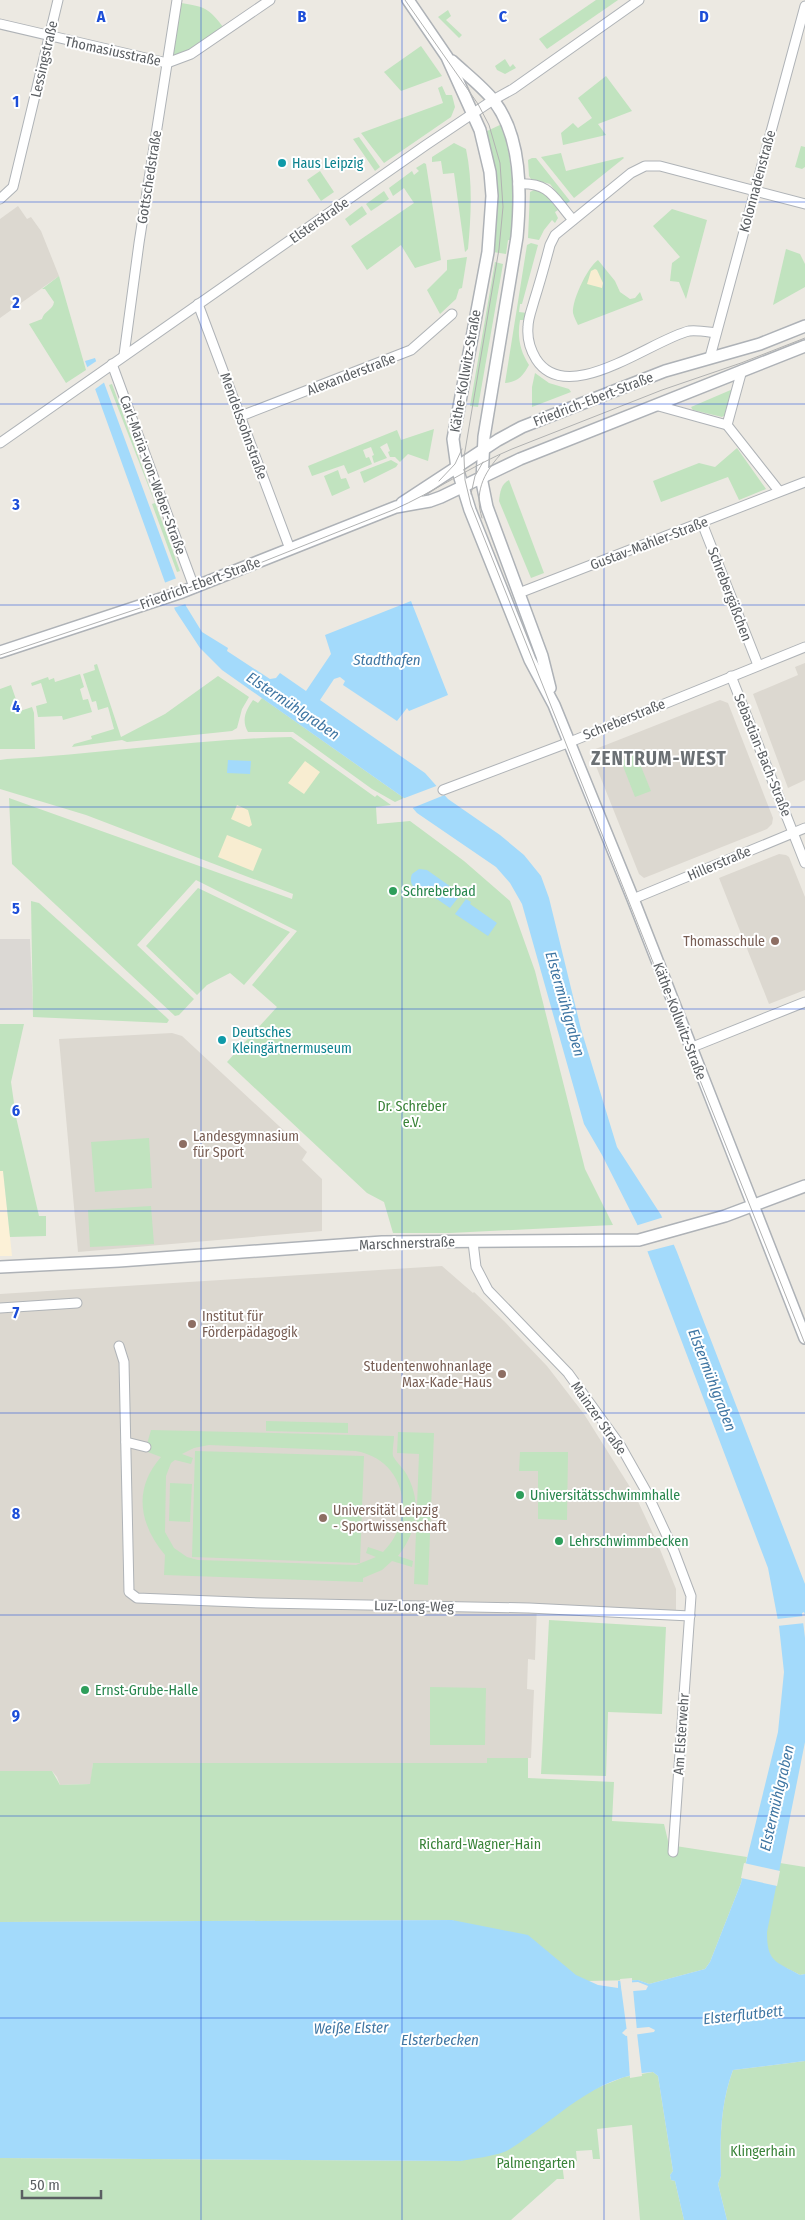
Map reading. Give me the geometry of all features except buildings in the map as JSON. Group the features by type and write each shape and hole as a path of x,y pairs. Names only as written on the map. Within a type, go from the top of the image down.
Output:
{"main road":[{"name":"Käthe-Kollwitz-Straße","path":"408,0 447,56 473,114 486,149 490,172 491,226 485,270 454,428 453,448 457,468 462,487 530,660 554,705"},
{"name":"Käthe-Kollwitz-Straße","path":"447,56 493,100 506,119 516,160 519,214 514,261 483,450 482,478 487,507 542,656 554,705 568,742 633,899 805,1338"},
{"name":"Friedrich-Ebert-Straße","path":"0,652 182,592 396,507 522,427 665,371 760,344 805,326"},
{"name":"Friedrich-Ebert-Straße","path":"396,507 430,501 482,478 520,458 805,346"},
{"name":"Marschnerstraße","path":"0,1266 128,1260 382,1242 639,1240 726,1216 805,1186"}],"street":[{"name":"Lessingstraße","path":"0,199 13,187 58,0"},
{"name":"Gottschedstraße","path":"124,355 139,243 177,0"},
{"name":"Thomasiusstraße","path":"0,24 167,63 192,54 270,0"},
{"name":"Elsterstraße","path":"0,443 124,355 493,100 513,89 639,0"},
{"name":"Kolonnadenstraße","path":"710,357 805,6"},
{"path":"518,184 544,187 573,220 631,173 645,166 660,166 805,204"},
{"name":"Friedrich-Ebert-Straße","path":"573,220 555,235 550,245 531,310 528,336 534,355 545,369 564,377 577,377 641,353 690,331 716,332"},
{"name":"Mendelssohnstraße","path":"198,304 290,549"},
{"name":"Alexanderstraße","path":"241,416 411,350 452,314"},
{"name":"Carl-Maria-von-Weber-Straße","path":"112,364 194,587"},
{"path":"727,425 742,370"},
{"path":"655,405 727,425 779,491"},
{"name":"Gustav-Mahler-Straße","path":"519,593 805,482"},
{"name":"Schrebergäßchen","path":"702,523 758,666"},
{"name":"Schreberstraße","path":"443,790 805,647"},
{"name":"Sebastian-Bach-Straße","path":"731,676 805,863"},
{"name":"Hillerstraße","path":"633,899 805,828"},
{"path":"690,1048 805,1002"},
{"name":"Mainzer Straße","path":"473,1242 476,1267 488,1290 568,1373 624,1453 646,1492 674,1551 690,1596 690,1616"},
{"path":"0,1308 77,1303"},
{"path":"119,1346 124,1362 126,1442 146,1447"},
{"name":"Luz-Long-Weg","path":"126,1442 129,1592 137,1598 263,1604 529,1608 690,1616"},
{"name":"Am Elsterwehr","path":"673,1852 690,1616"}],"shaded area":[{"path":"18,206 27,219 31,217 41,231 59,276 0,318 0,219"},
{"path":"805,663 805,780 788,788 753,694 798,675 795,667"},
{"path":"720,700 728,703 773,818 772,824 767,829 644,878 639,874 592,756 593,750"},
{"name":"Thomasschule","path":"779,854 789,857 805,897 805,990 769,1004 719,878"},
{"path":"0,939 30,939 33,1009 0,1010"},
{"name":"Landesgymnasium für Sport","path":"172,1033 182,1036 307,1152 302,1160 322,1179 322,1231 78,1252 59,1039"},
{"path":"3,1170 12,1256 0,1256 0,1171"},
{"name":"Universität Leipzig - Sportwissenschaft","path":"442,1266 474,1292 504,1321 547,1366 584,1414 635,1495 657,1542 676,1589 676,1611 537,1605 535,1660 528,1659 527,1689 534,1690 531,1758 488,1758 487,1763 93,1763 91,1784 60,1785 52,1771 0,1771 0,1294"}],"green space":[{"path":"596,0 618,0 547,49 539,39"},
{"path":"176,2 205,9 215,17 226,31 167,63"},
{"path":"448,10 451,16 446,20 462,35 459,38 438,17"},
{"path":"421,46 442,76 401,91 384,72"},
{"path":"505,59 510,67 513,64 516,68 505,74 497,70 495,66"},
{"path":"606,76 632,111 598,124 606,135 563,145 561,133 573,123 578,128 592,118 578,98"},
{"path":"442,86 446,95 452,95 455,107 451,117 384,163 361,133 443,103 438,88"},
{"path":"502,124 509,153 513,196 512,240 508,240 506,254 493,252 498,205 494,163 485,132"},
{"path":"359,137 380,167 375,171 353,139"},
{"path":"454,143 466,149 470,174 470,224 468,249 465,252 454,173 443,174 441,161 432,162 432,157"},
{"path":"801,146 805,147 805,167 802,169 795,167"},
{"path":"561,153 566,171 624,158 574,198 541,157"},
{"path":"536,158 570,201 566,204 550,184 531,179 529,176 528,160"},
{"path":"424,163 426,164 441,260 415,268 401,245 367,270 351,246 414,203 404,188 393,196 389,188 412,171 414,175 419,171 416,168"},
{"path":"320,171 334,192 321,201 307,180"},
{"path":"534,190 544,193 558,210 555,212 558,218 555,223 552,220 539,240 528,238 530,192"},
{"path":"384,191 389,199 371,211 366,204"},
{"path":"362,206 367,214 350,226 345,219"},
{"path":"672,209 707,220 686,299 679,282 670,281 672,263 680,257 653,226"},
{"path":"531,243 538,245 519,312 527,313 525,320 520,320 519,338 521,349 529,365 520,378 505,383 527,245"},
{"path":"786,249 800,254 805,264 805,287 773,305"},
{"path":"467,257 462,288 459,289 456,299 440,314 427,290 447,270 447,260"},
{"path":"598,260 615,281 620,292 630,299 635,298 640,292 643,300 578,325 573,313 575,300 589,270"},
{"path":"495,262 503,264 478,407 470,406"},
{"path":"59,276 86,370 66,383 29,324 42,319 52,307 54,302 45,289 42,289"},
{"path":"535,373 549,383 569,389 571,392 532,407 532,387"},
{"path":"112,384 180,571 177,572 152,504 155,503 109,385"},
{"path":"733,389 725,415 722,417 693,410 691,407"},
{"path":"434,429 428,461 408,454 400,462 395,457 390,457 387,443 380,447 387,458 374,463 371,447 363,450 366,458 369,457 372,464 348,474 344,465 312,476 308,466 397,430 401,440"},
{"path":"737,448 766,489 739,500 728,477 661,502 653,481 699,463 715,467"},
{"path":"391,460 398,464 396,467 364,483 360,472"},
{"path":"338,470 341,479 346,478 350,488 332,496 324,476"},
{"path":"509,480 544,573 531,578 499,501 500,491"},
{"path":"97,664 121,737 165,714 218,676 249,697 242,709 237,728 232,731 127,742 122,740 72,747 74,744 92,739 91,736 114,729 108,707 98,710 96,701 92,702 83,674 95,670 94,665"},
{"path":"80,674 84,687 80,689 83,700 88,699 92,712 63,720 62,716 38,717 36,706 47,703 41,683 32,686 31,683 48,677 49,680 54,678 55,682"},
{"path":"11,685 20,711 32,707 34,713 35,749 0,749 0,689"},
{"path":"262,698 404,798 395,802 372,789 293,732 248,732 245,723 246,711 253,700 258,703"},
{"name":"Dr. Schreber e.V.","path":"291,737 375,797 377,795 391,805 376,807 377,824 410,821 464,861 510,901 535,971 585,1169 613,1225 450,1233 393,1233 384,1202 367,1193 227,1062 277,1007 252,985 297,931 196,880 137,945 194,999 179,1015 175,1016 12,864 9,798 292,899 293,894 86,815 0,789 0,760 255,738"},
{"path":"636,754 651,791 635,797 621,761"},
{"path":"198,888 290,932 244,985 230,973 207,985 197,995 146,946"},
{"path":"31,901 39,903 166,1017 169,1020 167,1023 33,1017"},
{"path":"0,1024 24,1024 11,1082 16,1117 39,1216 46,1216 46,1236 10,1237 3,1171 0,1171"},
{"path":"149,1138 152,1188 95,1192 91,1142"},
{"path":"151,1206 154,1244 90,1247 88,1210"},
{"path":"266,1421 348,1423 348,1433 266,1431"},
{"path":"151,1430 394,1436 393,1456 407,1475 415,1496 416,1507 413,1527 410,1537 398,1556 413,1561 412,1567 392,1561 382,1570 363,1578 363,1582 164,1575 165,1555 149,1531 143,1506 146,1481 161,1457 145,1451","holes":["209,1445 356,1451 373,1457 386,1466 395,1478 401,1492 403,1507 400,1523 394,1538 383,1552 368,1547 366,1553 376,1557 356,1565 198,1560 187,1557 174,1548 165,1532 166,1476 171,1463 175,1460 191,1464 193,1458 182,1454 194,1448"]},
{"path":"398,1432 434,1433 428,1585 414,1584 419,1454 397,1453"},
{"path":"195,1451 364,1456 360,1563 192,1557"},
{"path":"520,1452 568,1452 567,1520 538,1519 538,1471 519,1471"},
{"path":"170,1483 192,1484 190,1522 169,1521"},
{"path":"549,1620 666,1627 662,1714 608,1712 606,1776 541,1774"},
{"path":"430,1687 486,1688 485,1745 430,1745"},
{"name":"Richard-Wagner-Hain","path":"487,1758 528,1758 528,1778 614,1782 612,1821 664,1824 669,1845 747,1857 741,1883 710,1962 705,1969 649,1984 638,1980 587,1981 452,1920 0,1922 0,1771 52,1771 60,1785 90,1784 93,1763 487,1763"},
{"path":"780,1863 805,1867 805,1974 800,1975 778,1964 772,1959 768,1951 767,1927"},
{"name":"Klingerhain","path":"805,2061 805,2220 727,2220 718,2184 721,2176 723,2109 733,2070"},
{"name":"Palmengarten","path":"653,2072 658,2076 673,2171 670,2175 671,2180 675,2181 684,2220 640,2220 632,2125 597,2129 600,2159 593,2159 592,2150 576,2151 577,2161 562,2163 564,2179 557,2179 511,2220 0,2220 0,2158 461,2161 597,2088 624,2077"}],"sand":[{"path":"595,269 603,283 602,288 587,284 591,271"},
{"path":"305,761 320,772 304,794 288,783"},
{"path":"237,805 248,810 252,825 249,827 231,819"},
{"path":"227,835 262,849 253,871 218,857"}],"water":[{"name":"Elsterbecken","path":"95,358 186,606 202,632 228,648 227,651 270,679 276,678 280,673 306,691 331,654 325,635 411,601 448,695 409,711 407,708 397,721 343,685 345,681 340,677 334,679 320,700 425,773 448,799 500,835 524,855 541,876 549,898 581,1029 617,1147 661,1215 677,1252 805,1584 805,1615 804,1612 802,1613 805,1638 805,1742 767,1932 767,1942 774,1960 800,1975 805,1974 805,2061 733,2070 723,2109 721,2176 718,2184 727,2220 684,2220 675,2181 671,2180 670,2175 673,2171 658,2076 653,2072 632,2075 594,2090 510,2149 493,2155 461,2161 0,2158 0,1922 452,1920 528,1935 576,1975 598,1985 618,1988 618,1981 638,1980 649,1984 705,1969 710,1962 741,1883 778,1732 784,1672 779,1626 768,1568 637,1224 584,1124 522,904 510,883 496,867 417,813 404,798 222,670 200,648 175,610 85,361","holes":["638,1982 648,1986 646,1990 622,1992 621,1983","649,2027 655,2030 654,2032 626,2036 622,2033 626,2029"]},
{"path":"228,760 251,761 250,774 227,773"},
{"path":"419,869 427,870 461,894 450,908 434,897 436,892 430,888 419,891 413,886 411,882 412,874"},
{"path":"466,899 471,902 470,904 497,923 488,936 455,914"}],"pier":[{"path":"98,360 106,381 94,390 86,368"},
{"path":"177,578 186,604 173,608 164,583"},
{"path":"439,785 447,794 410,809 402,799"},
{"path":"664,1217 676,1244 645,1252 635,1226"},
{"path":"805,1616 805,1623 777,1626 776,1619"},
{"path":"744,1863 780,1871 777,1886 741,1878"},
{"path":"632,1978 632,1985 623,1986 624,1990 633,1989 637,2031 627,2032 620,1979"},
{"path":"637,2033 642,2076 630,2078 627,2034"}],"tram line":[{"path":"405,0 478,104 489,125 500,163 503,207 499,249 464,457 465,480 471,505 805,1344"},
{"path":"0,655 182,594 393,510 512,449 662,390 741,363 805,338"},
{"path":"439,481 455,464 462,449"},
{"path":"482,518 479,500 482,484 489,469 500,455"},
{"path":"471,494 475,476 483,462"}],"place":[{"name":"Haus Leipzig","path":"282,163"},
{"name":"Schreberbad","path":"393,891"},
{"name":"Thomasschule","path":"775,941"},
{"name":"Deutsches Kleingärtnermuseum","path":"222,1040"},
{"name":"Landesgymnasium für Sport","path":"183,1144"},
{"name":"Institut für Förderpädagogik","path":"192,1324"},
{"name":"Studentenwohnanlage Max-Kade-Haus","path":"502,1374"},
{"name":"Universitätsschwimmhalle","path":"520,1495"},
{"name":"Universität Leipzig - Sportwissenschaft","path":"323,1518"},
{"name":"Lehrschwimmbecken","path":"559,1541"},
{"name":"Ernst-Grube-Halle","path":"85,1690"}],"district":[{"name":"ZENTRUM-WEST","path":"659,758"}],"water label":[{"name":"Stadthafen","path":"387,660"},
{"name":"Elstermühlgraben","path":"293,706"},
{"name":"Elstermühlgraben","path":"565,1004"},
{"name":"Elstermühlgraben","path":"712,1380"},
{"name":"Elstermühlgraben","path":"777,1798"},
{"name":"Elsterflutbett","path":"743,2015"},
{"name":"Weiße Elster","path":"351,2028"}]}
